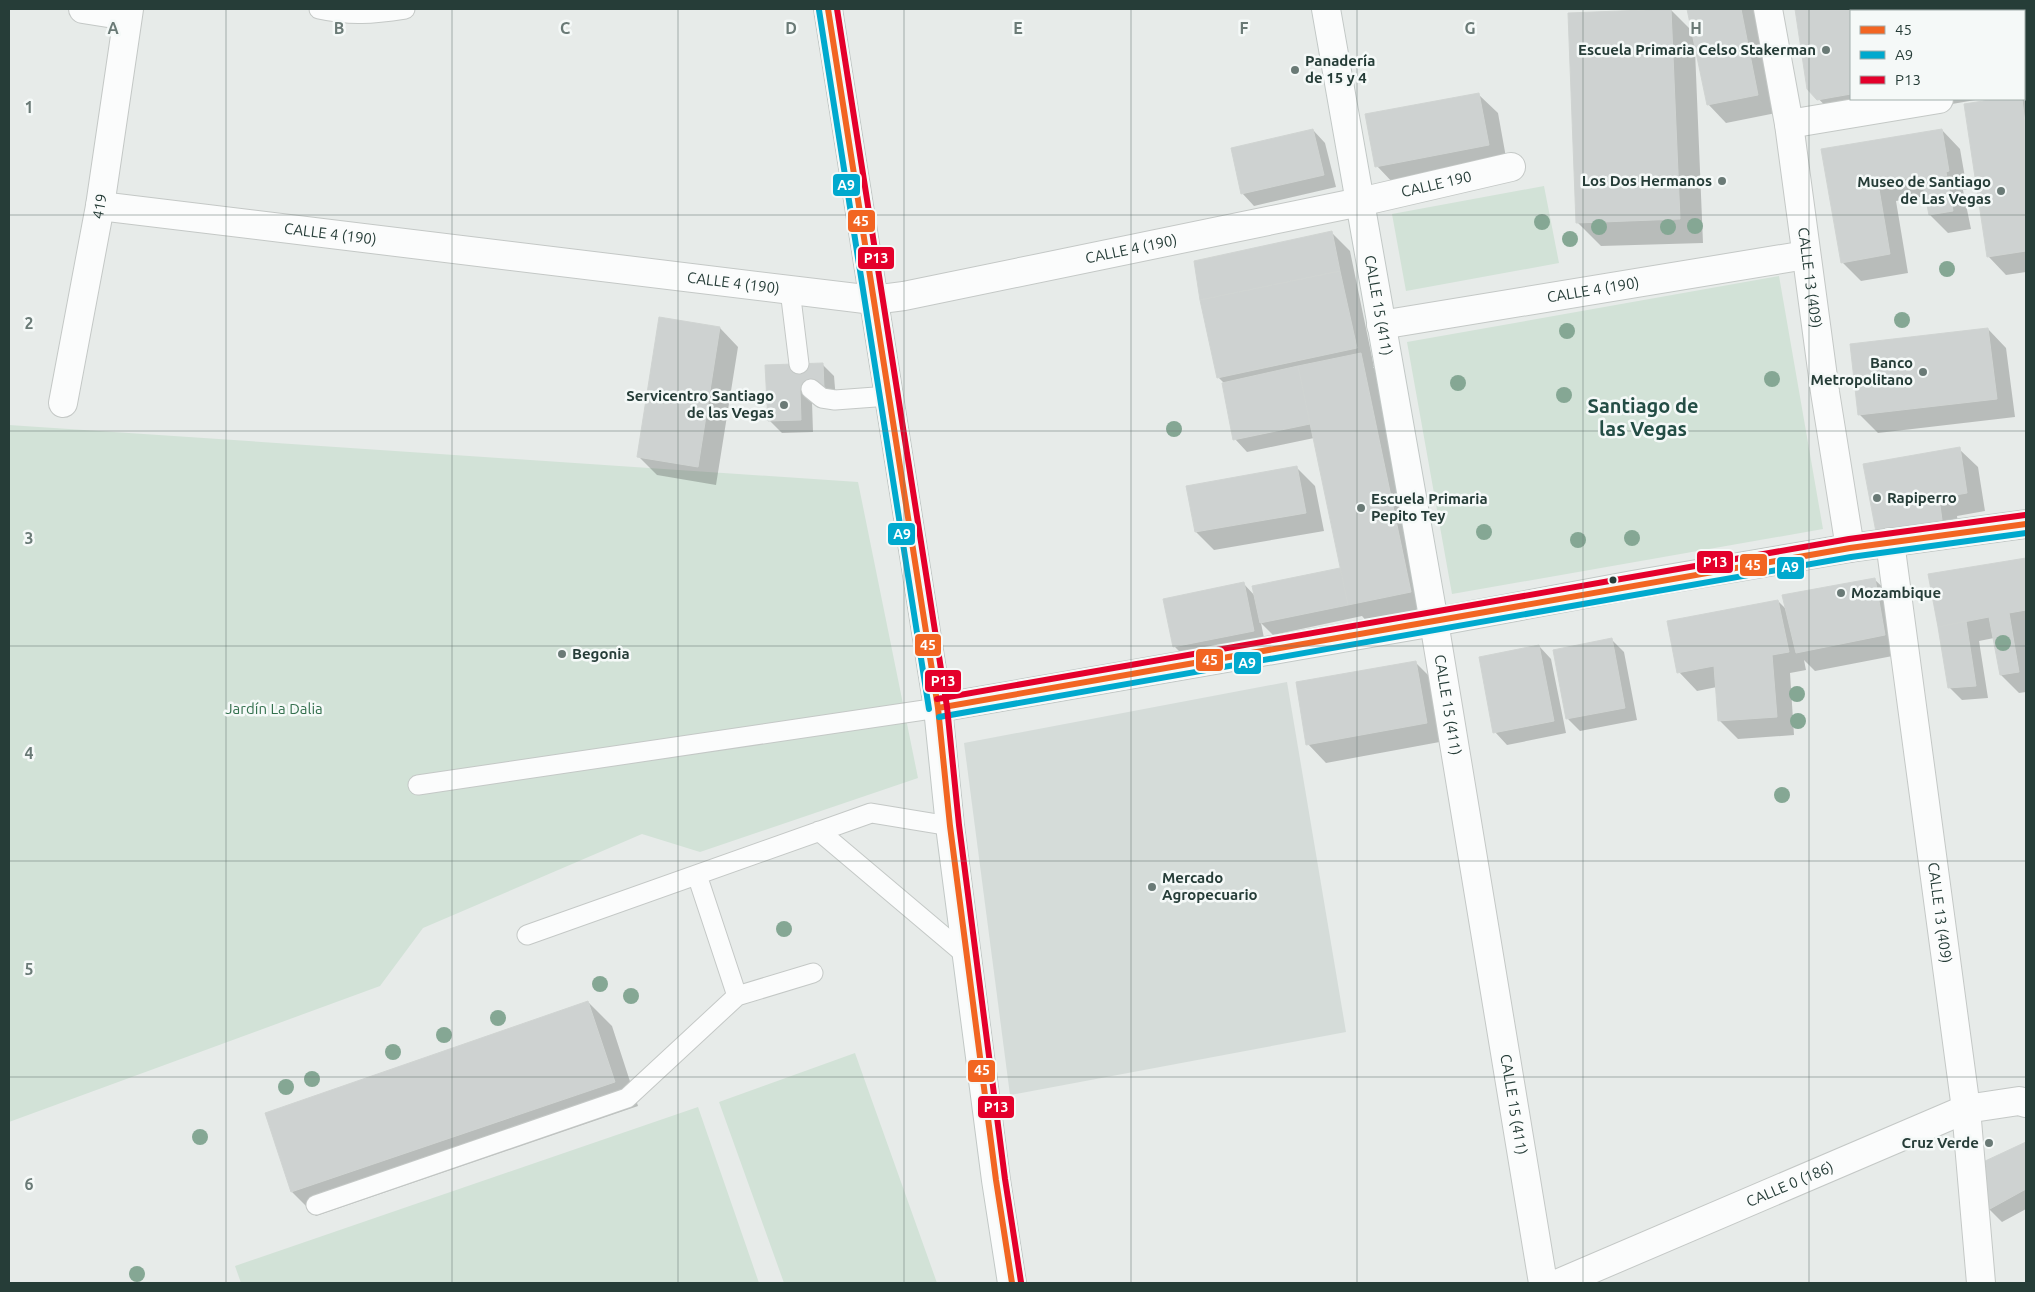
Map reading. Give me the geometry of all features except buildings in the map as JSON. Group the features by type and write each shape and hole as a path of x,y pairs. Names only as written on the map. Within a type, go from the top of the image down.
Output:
{"street":[{"path":"82,9 128,12"},
{"path":"828,9 938,708 966,956 1012,1283"},
{"name":"CALLE 15 (411)","path":"1326,9 1434,622 1543,1283"},
{"name":"CALLE 13 (409)","path":"1768,9 1789,124 1825,392 1850,548"},
{"name":"419","path":"63,403 100,206 128,12"},
{"path":"1789,124 1933,100"},
{"name":"CALLE 190","path":"1360,202 1511,167"},
{"name":"CALLE 4 (190)","path":"100,206 874,300 904,296 1360,202"},
{"name":"CALLE 4 (190)","path":"1381,325 1806,255"},
{"path":"938,708 1850,548 2026,524"},
{"name":"CALLE 13 (409)","path":"1890,542 1966,1109 1981,1283"},
{"name":"CALLE 0 (186)","path":"1573,1280 1966,1109 2019,1101 2026,1103"}],"lane":[{"path":"319,9 342,14 374,14 404,9"},
{"path":"790,290 798,364"},
{"path":"811,389 822,398 835,400 889,396"},
{"path":"418,785 938,708"},
{"path":"527,935 871,813 950,826"},
{"path":"819,831 966,956"},
{"path":"697,875 738,996"},
{"path":"316,1205 627,1098 738,996 813,973"}],"shaded area":[{"name":"Mercado Agropecuario","path":"1287,682 1346,1032 1010,1095 964,743"}],"green space":[{"path":"1544,186 1559,263 1406,291 1392,214"},
{"path":"1779,276 1823,529 1452,594 1407,342"},
{"name":"Jardín La Dalia","path":"9,425 858,482 918,778 700,852 642,834 423,928 380,986 9,1122"},
{"path":"855,1053 937,1283 784,1283 719,1102"},
{"path":"698,1107 759,1283 241,1283 235,1266"}],"transit line":[{"name":"45","path":"828,9 938,708 950,826 996,1180 1012,1283"},
{"name":"P13","path":"837,9 947,707 959,825 1005,1179 1021,1282"},
{"name":"A9","path":"819,10 929,709"},
{"name":"P13","path":"937,699 1849,539 2025,515"},
{"name":"45","path":"938,708 1850,548 2026,524"},
{"name":"A9","path":"939,717 1851,557 2026,533"}],"place":[{"name":"Escuela Primaria Celso Stakerman","path":"1826,50"},
{"name":"Panadería de 15 y 4","path":"1295,70"},
{"name":"Los Dos Hermanos","path":"1722,181"},
{"name":"Museo de Santiago de Las Vegas","path":"2001,191"},
{"name":"Banco Metropolitano","path":"1923,372"},
{"name":"Servicentro Santiago de las Vegas","path":"784,405"},
{"name":"Rapiperro","path":"1877,498"},
{"name":"Escuela Primaria Pepito Tey","path":"1361,508"},
{"name":"Mozambique","path":"1841,593"},
{"name":"Begonia","path":"562,654"},
{"name":"Mercado Agropecuario","path":"1152,887"},
{"name":"Cruz Verde","path":"1989,1143"}],"district":[{"name":"Santiago de las Vegas","path":"1643,418"}]}
